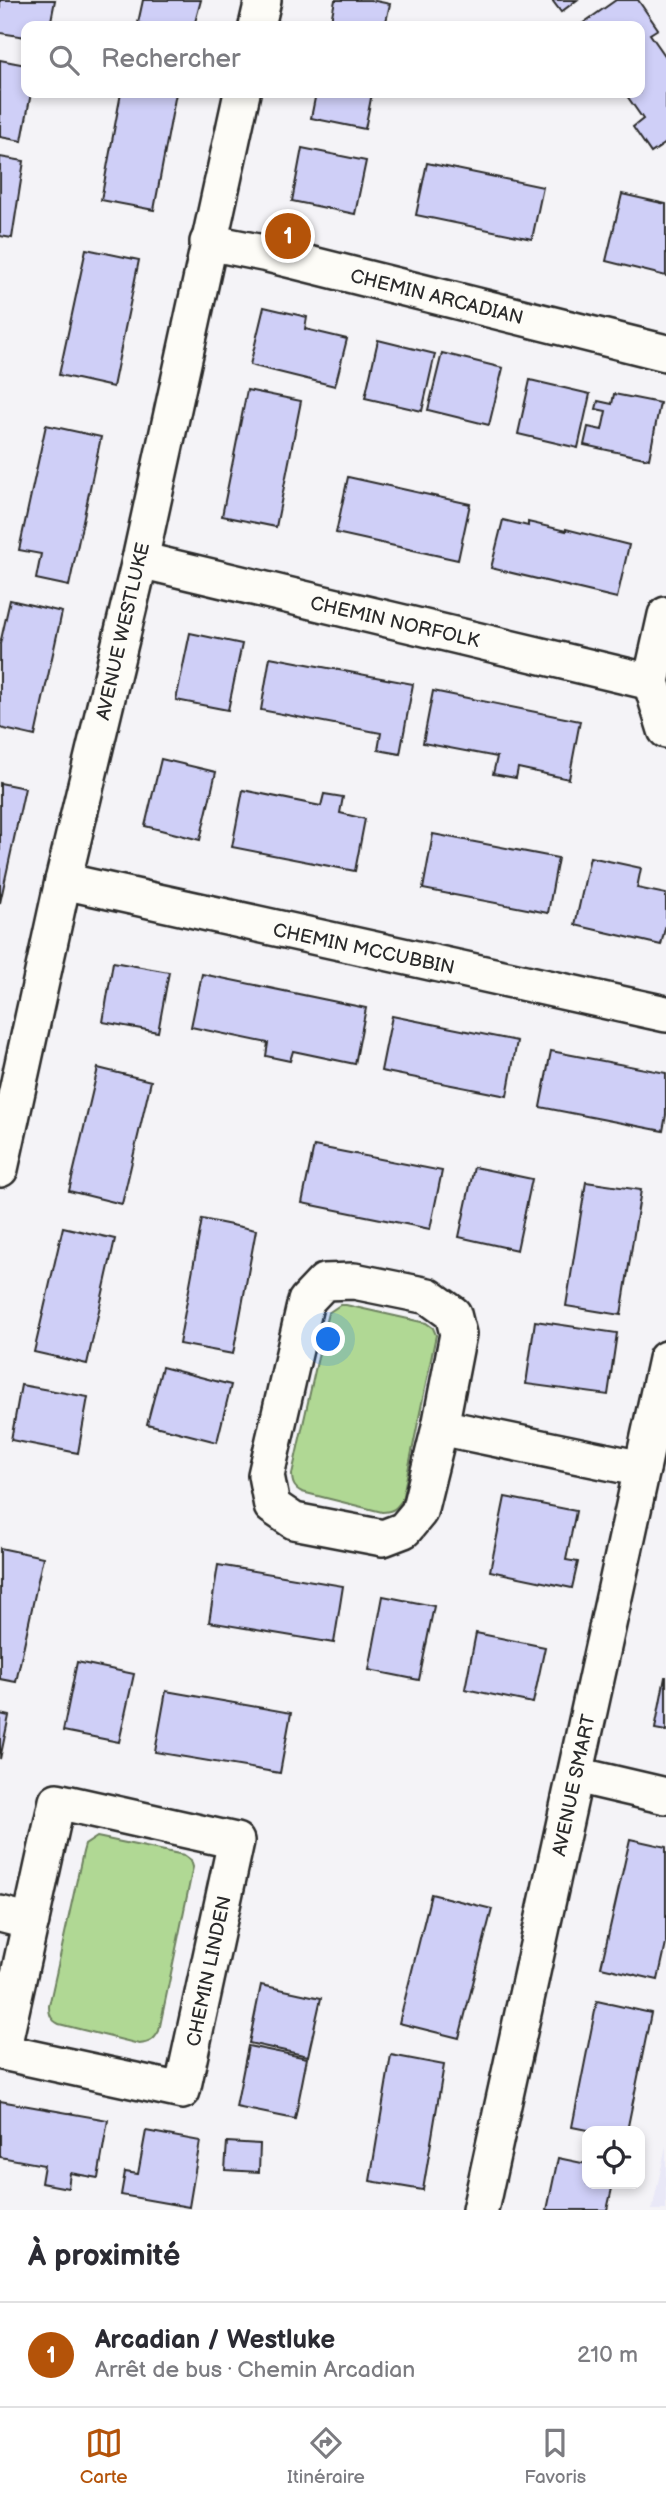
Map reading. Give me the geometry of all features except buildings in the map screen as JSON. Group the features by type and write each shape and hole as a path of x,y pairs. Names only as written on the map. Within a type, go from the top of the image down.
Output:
{"street":[{"path":"258,21 263,0"},
{"name":"AVENUE WESTLUKE","path":"0,1170 63,881 140,560 241,98"},
{"name":"CHEMIN ARCADIAN","path":"208,242 268,254 666,353"},
{"name":"CHEMIN NORFOLK","path":"140,560 651,682"},
{"path":"666,615 651,682 666,730"},
{"name":"CHEMIN MCCUBBIN","path":"63,881 666,1014"},
{"path":"354,1281 428,1296 453,1314 458,1335 440,1427 419,1512 404,1530 383,1538 295,1521 272,1506 266,1475 306,1301 324,1282 354,1281"},
{"name":"AVENUE SMART","path":"480,2210 666,1359"},
{"path":"440,1427 642,1469"},
{"path":"576,1775 666,1796"},
{"name":"CHEMIN LINDEN","path":"57,1801 236,1841 181,2091 2,2052 15,1918 57,1801"}],"shaded area":[{"path":"666,2146 666,2210 652,2210"}],"green space":[{"path":"340,1305 426,1323 433,1328 436,1335 402,1500 396,1508 388,1511 382,1512 302,1492 295,1487 292,1480 328,1313"},
{"path":"97,1837 184,1855 191,1860 193,1867 159,2031 146,2043 139,2044 59,2024 52,2019 49,2012 83,1852 85,1845"}],"place":[{"name":"Arcadian / Westluke","path":"288,236"}]}
